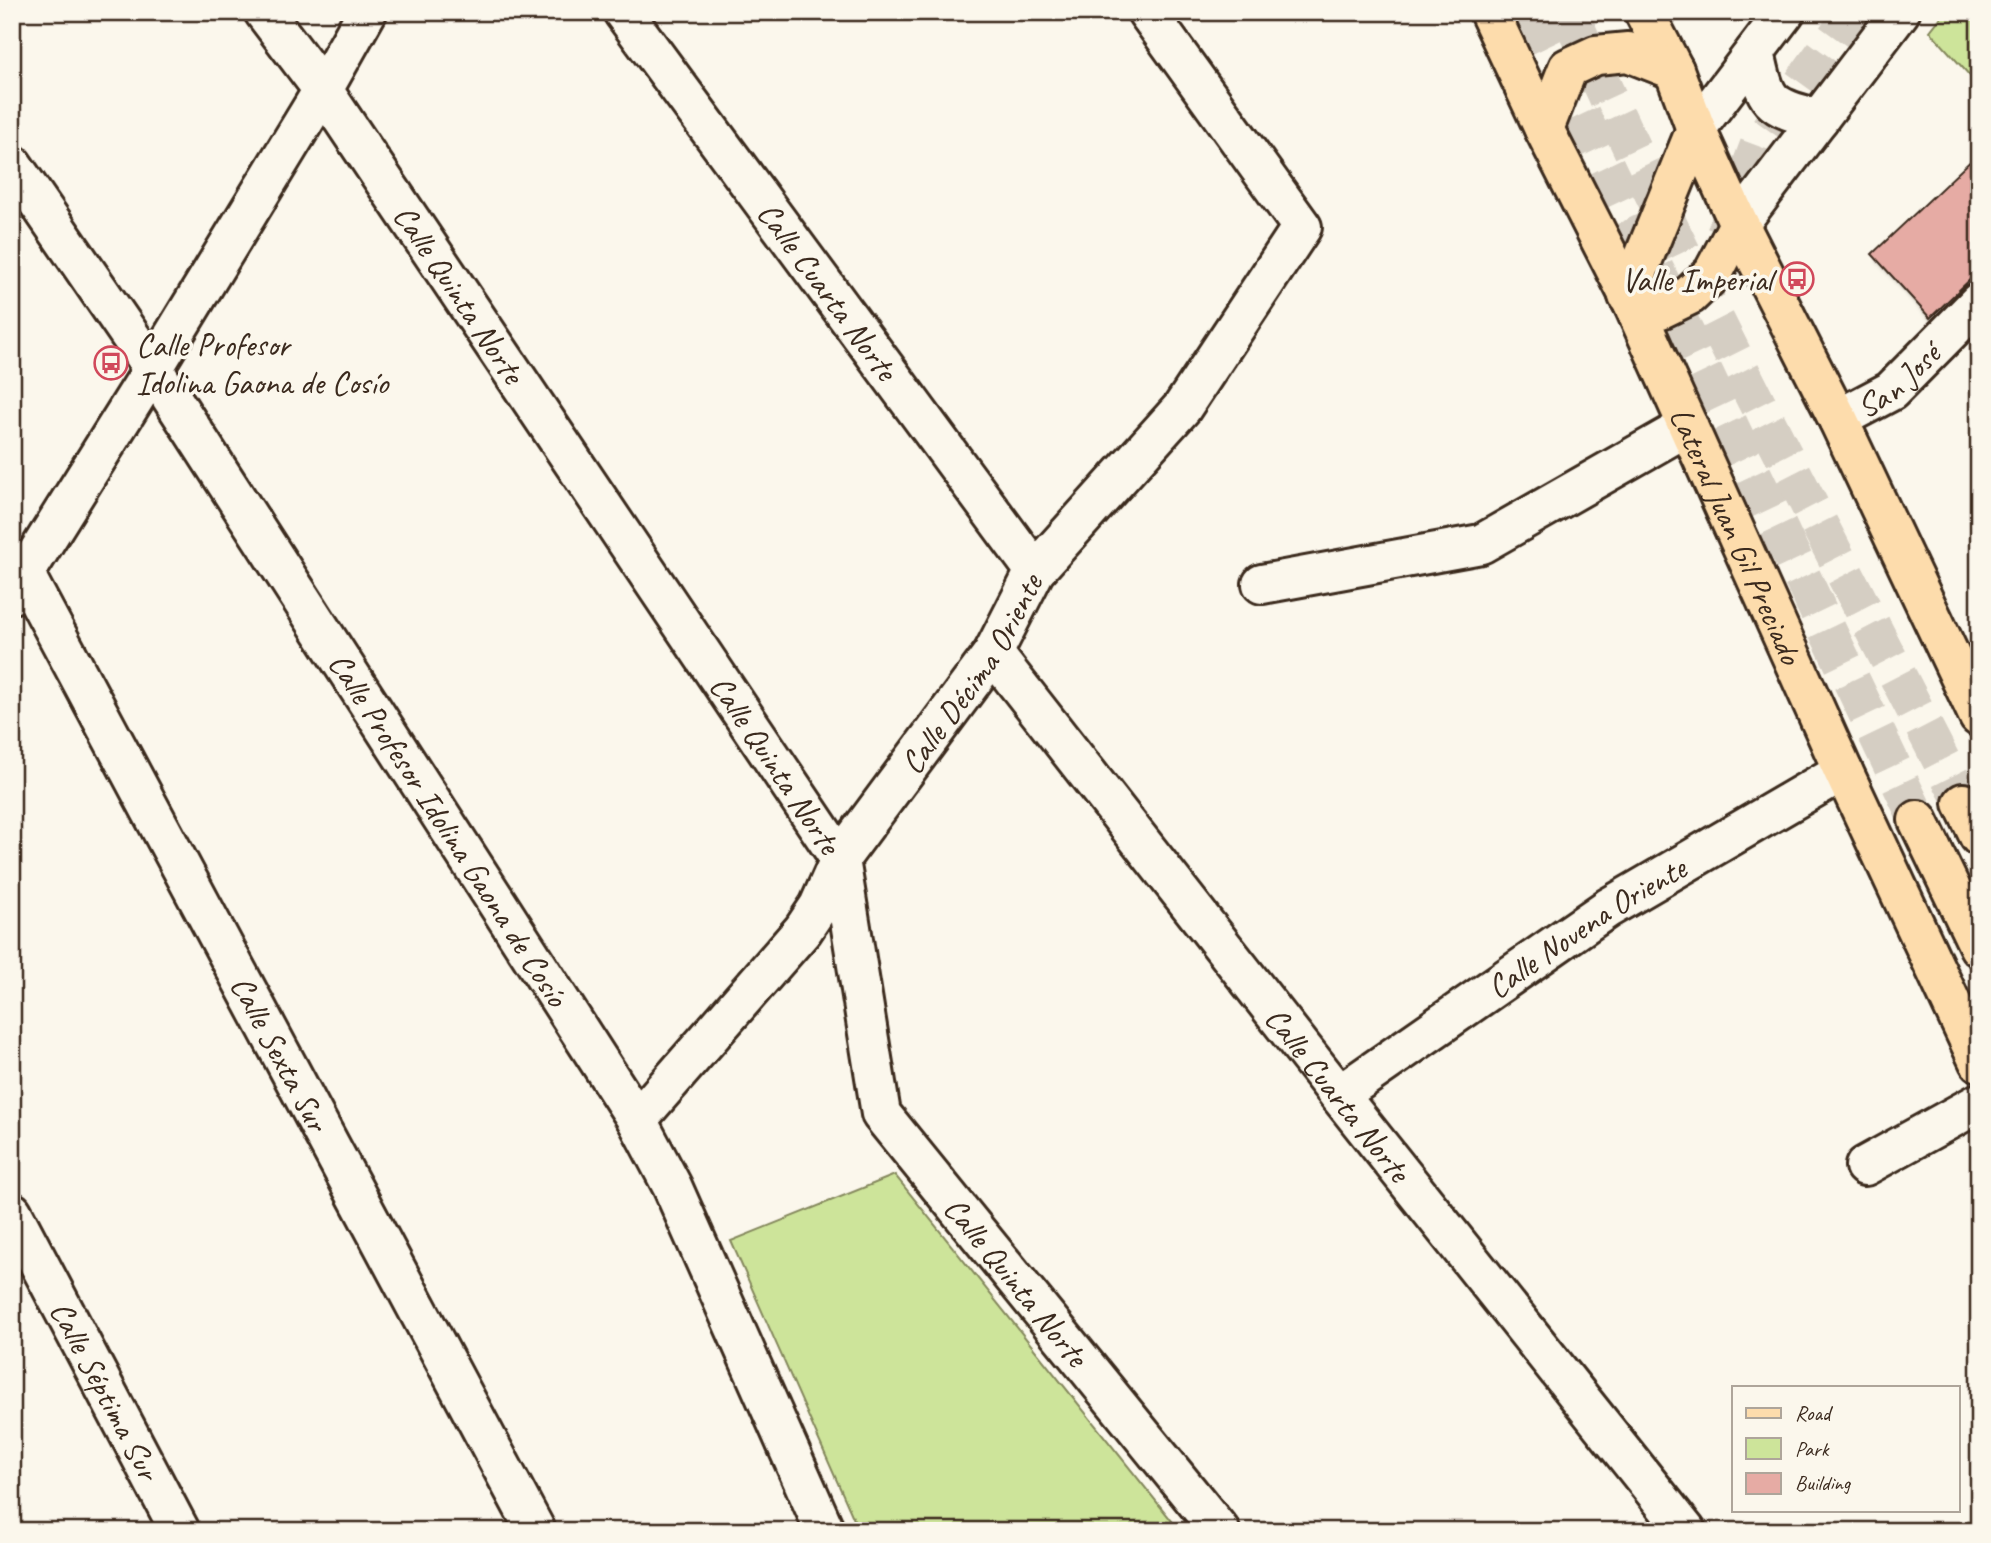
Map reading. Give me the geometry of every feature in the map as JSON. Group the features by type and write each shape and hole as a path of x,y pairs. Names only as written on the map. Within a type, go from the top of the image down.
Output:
{"main road":[{"name":"Lateral Juan Gil Preciado","path":"1489,12 1630,300 1843,771 1979,1062"},
{"path":"1644,12 1674,70 1696,129 1739,224 1838,419 1979,717"},
{"path":"1544,129 1568,68 1587,59 1596,55 1628,52 1674,70"},
{"path":"1696,129 1630,300 1661,309 1690,295 1713,273 1739,224"},
{"path":"1918,820 1979,947"}],"street":[{"name":"Calle Quinta Norte","path":"264,12 323,90 840,859 881,1114 1220,1531"},
{"path":"18,585 323,90 367,12"},
{"name":"Calle Cuarta Norte","path":"622,12 1035,570"},
{"name":"Calle Décima Oriente","path":"638,1120 803,930 819,906 840,859 993,653 1035,570 1182,408 1302,226 1147,12"},
{"path":"1696,129 1786,12"},
{"path":"1739,224 1900,12"},
{"path":"1755,52 1763,90 1774,103 1788,111 1819,119"},
{"name":"Calle Profesor Idolina Gaona de Cosío","path":"12,164 153,369 638,1120 672,1186 825,1531"},
{"name":"San José","path":"1838,419 1891,391 1979,302"},
{"path":"1262,584 1481,544 1688,426"},
{"name":"Calle Sexta Sur","path":"18,585 536,1531"},
{"name":"Calle Cuarta Norte","path":"993,653 1339,1095 1686,1531"},
{"name":"Calle Novena Oriente","path":"1339,1095 1608,908 1843,771"},
{"path":"1866,1167 1979,1103"},
{"name":"Calle Séptima Sur","path":"12,1212 180,1531"}],"green space":[{"path":"1945,12 1979,12 1979,86 1930,31"},
{"path":"895,1175 1180,1531 859,1531 731,1241"}],"building":[{"path":"1979,153 1979,271 1930,318 1872,254"}],"tunnel":[{"path":"1532,12 1918,820"},
{"path":"1569,12 1711,311 1963,803"},
{"path":"1725,235 1760,142 1854,12"}],"place":[{"name":"Valle Imperial","path":"1797,279"},
{"name":"Calle Profesor Idolina Gaona de Cosío","path":"111,363"}]}
